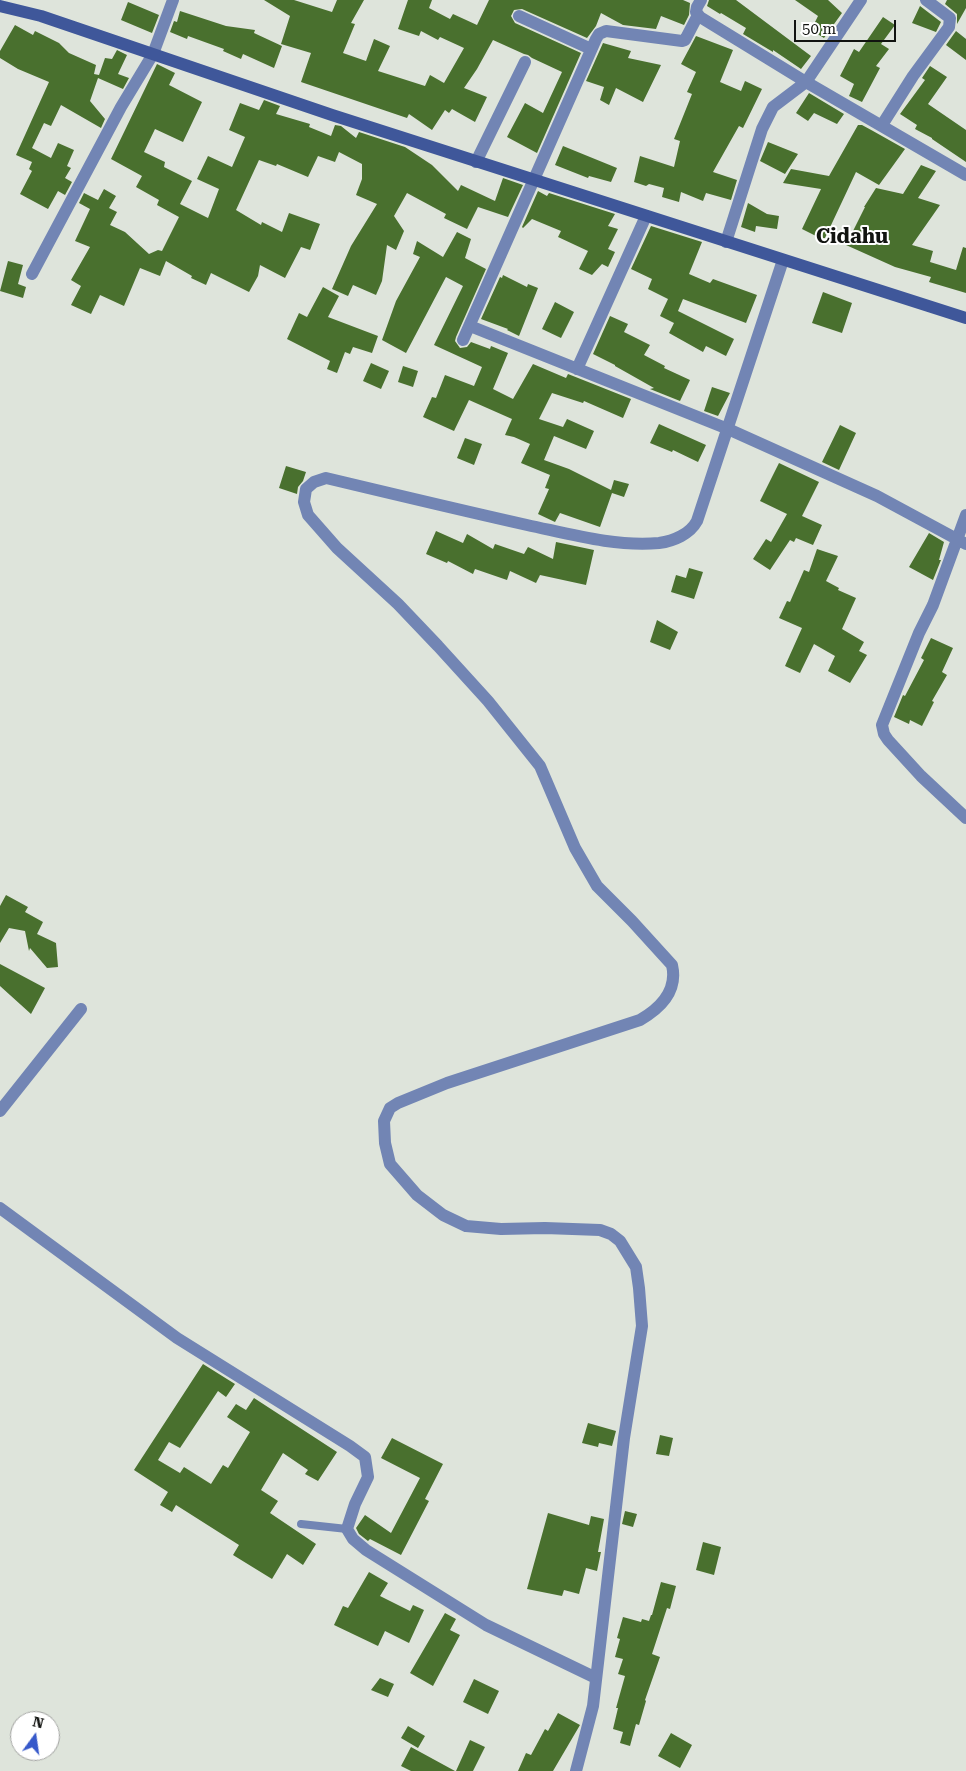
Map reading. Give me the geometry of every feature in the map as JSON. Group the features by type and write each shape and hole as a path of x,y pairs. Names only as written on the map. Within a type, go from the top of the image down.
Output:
{"main road":[{"path":"0,6 41,16 332,115 966,318"}],"street":[{"path":"32,274 121,107 153,54 173,0"},
{"path":"701,0 697,6 696,12 698,15 806,82 966,175"},
{"path":"726,242 762,129 773,107 806,82 861,0"},
{"path":"882,125 913,76 949,28 950,18 926,0"},
{"path":"463,340 599,34 606,31 682,41 685,40 698,15"},
{"path":"519,16 591,49"},
{"path":"476,162 525,62"},
{"path":"577,368 646,216"},
{"path":"576,1771 593,1706 624,1438 642,1326 636,1267 620,1241 611,1234 600,1230 501,1229 466,1226 443,1215 417,1195 390,1164 385,1143 384,1121 390,1108 423,1093 640,1020 653,1013 665,1002 674,980 672,966 632,921 597,886 575,848 540,766 488,701 432,639 398,604 337,548 308,515 304,502 306,488 314,482 326,478 442,506 598,540 630,543 667,541 684,534 694,527 783,260"},
{"path":"470,326 728,429 877,496 962,541"},
{"path":"966,515 962,541 915,642 882,725 884,734 920,776 966,818"},
{"path":"0,1111 81,1009"},
{"path":"0,1208 177,1338 365,1457 368,1477 355,1504 347,1529 353,1539 366,1550 486,1625 596,1678"}],"lane":[{"path":"300,1524 347,1529"}],"building":[{"path":"264,0 294,0 332,12 337,0 364,0 351,23 355,24 343,53 366,61 374,39 390,46 378,71 425,86 430,75 444,83 464,48 440,37 438,40 421,31 419,36 398,29 408,0 432,0 429,8 450,19 453,14 477,25 489,0 683,0 690,3 689,15 684,25 661,16 656,29 623,25 601,13 596,26 587,38 522,9 514,10 511,16 515,23 581,53 537,153 507,137 525,103 543,113 562,72 493,40 464,88 487,97 475,122 452,109 449,113 445,110 432,130 409,114 407,118 301,82 311,53 281,44 290,16"},
{"path":"709,0 736,0 811,56 801,69 773,50 773,52 743,34 746,28 707,6"},
{"path":"795,0 828,0 842,13 824,38 811,30 818,16"},
{"path":"947,0 966,0 966,8 957,24 957,14 945,4"},
{"path":"128,2 159,15 152,33 121,20"},
{"path":"920,6 941,22 936,32 912,23"},
{"path":"180,11 226,26 255,30 254,33 282,46 274,68 243,54 241,59 223,51 224,49 188,36 187,39 170,32 174,21 177,22"},
{"path":"883,17 895,25 881,44 889,49 876,66 880,68 862,102 849,96 854,84 840,76 854,49 859,52"},
{"path":"15,25 33,35 35,31 59,43 69,53 96,65 94,74 99,75 105,58 112,59 117,50 127,55 118,74 129,78 123,89 98,78 90,101 105,119 101,128 61,105 51,126 44,123 32,148 51,158 58,143 74,150 67,166 71,168 65,178 72,182 65,195 58,191 48,209 20,194 32,171 29,169 32,162 16,155 49,82 18,69 0,58 0,51"},
{"path":"956,31 966,39 966,60 946,45"},
{"path":"696,36 733,50 720,82 741,91 745,81 762,89 743,128 739,126 713,172 737,180 731,200 706,193 703,201 681,192 679,202 662,197 664,188 649,184 646,186 634,182 640,156 674,167 680,141 674,139 692,94 687,92 696,72 681,64"},
{"path":"603,43 631,51 628,58 661,65 643,102 616,88 609,105 600,100 604,87 586,81"},
{"path":"157,64 175,73 169,85 202,102 183,142 155,129 144,152 165,162 164,167 192,181 180,204 208,218 219,189 197,179 208,156 232,167 245,137 229,130 240,103 259,110 264,100 280,106 276,114 310,124 309,127 331,136 335,125 341,126 356,138 359,132 405,147 432,165 458,191 461,185 495,201 503,178 523,185 508,217 478,207 467,229 444,218 446,214 407,193 394,216 404,231 396,250 387,245 382,281 376,295 353,285 348,296 332,289 351,246 377,204 356,195 362,179 362,164 339,152 335,162 318,156 308,177 277,164 276,166 259,160 236,210 261,225 262,222 282,232 289,213 320,224 310,250 301,247 285,278 260,265 258,276 249,292 211,273 206,285 191,278 192,276 166,261 160,276 140,268 124,306 100,295 91,314 71,305 81,286 71,280 90,247 75,241 90,209 79,203 84,193 98,200 104,189 116,196 109,208 117,212 110,225 125,232 149,254 158,250 162,251 179,217 157,205 159,200 136,187 142,176 111,159"},
{"path":"930,66 947,77 928,104 966,130 966,162 932,138 915,129 917,125 900,114 925,80 922,78"},
{"path":"809,93 844,114 837,124 814,113 808,121 796,113"},
{"path":"858,125 862,125 905,149 879,185 856,172 825,238 820,238 802,229 821,189 783,183 791,169 829,176"},
{"path":"768,142 798,154 785,174 760,161"},
{"path":"563,146 617,168 611,182 589,176 588,178 555,165"},
{"path":"921,165 936,171 918,198 940,205 912,245 933,251 930,262 956,270 963,247 966,248 966,293 929,282 931,277 895,267 846,245 864,207 876,188 903,194"},
{"path":"538,191 547,196 549,193 615,214 608,226 618,229 608,249 615,252 608,267 602,264 592,275 579,269 588,251 558,237 561,231 532,219 522,227"},
{"path":"748,203 767,214 779,216 777,229 756,226 755,232 741,227"},
{"path":"651,226 702,242 689,274 710,283 713,279 757,295 746,323 683,299 678,311 734,339 726,356 706,346 703,352 669,333 674,323 660,316 668,299 648,289 652,279 631,269"},
{"path":"457,232 471,239 465,258 486,269 455,341 460,348 467,347 471,342 490,349 491,346 508,353 493,389 513,399 533,364 566,378 568,374 631,399 623,418 584,401 583,403 552,393 539,419 563,427 567,419 594,431 586,449 554,436 544,460 569,469 611,490 614,480 629,484 624,497 612,493 600,527 560,513 555,522 538,514 549,489 545,488 550,475 521,463 530,444 505,435 512,419 469,400 454,431 423,417 432,397 436,398 445,375 474,386 482,367 434,345 463,286 446,277 406,353 382,340 396,301 420,257 413,254 417,241 443,257"},
{"path":"8,261 23,265 18,284 26,287 23,298 0,291"},
{"path":"503,275 527,287 528,284 538,288 519,336 508,329 481,319 500,277 502,278"},
{"path":"323,287 339,296 328,317 378,336 372,353 353,347 350,354 345,352 337,373 327,369 330,361 287,339 299,313 307,317"},
{"path":"823,292 852,303 842,333 812,323"},
{"path":"555,302 574,312 561,338 542,329"},
{"path":"610,316 628,324 624,332 650,345 644,355 665,366 664,368 690,380 680,401 650,389 654,388 593,354"},
{"path":"371,363 389,371 381,389 363,381"},
{"path":"403,366 418,371 413,387 398,382"},
{"path":"712,387 730,393 718,416 704,411"},
{"path":"659,424 706,445 698,462 673,450 672,452 650,443"},
{"path":"840,425 856,433 839,470 822,462"},
{"path":"465,438 482,444 474,465 457,458"},
{"path":"779,463 819,482 802,516 822,525 813,545 796,538 794,542 790,540 770,570 753,559 766,539 771,542 787,514 760,501"},
{"path":"286,466 306,472 303,481 298,487 297,494 279,488"},
{"path":"436,531 463,543 467,534 493,549 495,544 524,554 528,547 553,559 556,542 594,550 586,585 540,575 536,583 510,571 507,580 475,569 473,574 448,561 447,563 426,554"},
{"path":"929,533 944,542 939,560 941,560 933,580 909,567"},
{"path":"817,549 838,556 826,581 839,588 838,590 856,598 842,629 864,642 859,651 867,655 850,683 828,671 835,656 814,644 800,673 785,666 802,628 779,618 787,601 790,602 804,570 809,572"},
{"path":"689,568 703,572 694,599 671,592 676,575 686,578"},
{"path":"657,620 678,632 670,650 650,642"},
{"path":"931,638 953,648 942,672 947,675 932,701 934,702 922,726 910,720 909,724 894,717 903,695 905,696 924,660 921,658"},
{"path":"6,895 28,907 25,912 43,922 37,934 56,943 58,967 47,968 30,948 29,951 25,931 9,928 0,943 0,906"},
{"path":"0,964 45,988 31,1014 0,986"},
{"path":"203,1364 235,1384 226,1397 218,1391 180,1448 169,1442 158,1460 180,1473 184,1467 211,1484 223,1465 228,1468 250,1432 227,1417 236,1404 246,1410 254,1398 337,1452 318,1481 305,1474 308,1470 283,1453 261,1490 278,1501 270,1513 316,1544 303,1565 287,1554 272,1579 233,1555 239,1545 176,1505 172,1512 160,1505 168,1492 134,1470"},
{"path":"588,1423 616,1431 612,1446 599,1443 598,1447 582,1443"},
{"path":"660,1435 673,1438 669,1456 656,1454"},
{"path":"392,1438 443,1464 425,1499 429,1501 401,1555 370,1539 368,1541 359,1534 356,1528 365,1515 391,1533 420,1478 381,1458"},
{"path":"625,1511 637,1514 633,1527 622,1524"},
{"path":"548,1513 589,1525 591,1516 604,1519 598,1552 601,1552 597,1571 586,1568 579,1594 564,1590 562,1596 527,1589"},
{"path":"703,1542 721,1547 714,1575 696,1570"},
{"path":"369,1572 388,1583 380,1596 410,1611 413,1605 424,1610 409,1643 385,1631 378,1646 334,1625 343,1606 348,1608"},
{"path":"661,1582 676,1586 670,1609 667,1608 652,1654 660,1657 645,1700 639,1725 636,1724 630,1746 620,1743 623,1732 613,1729 618,1708 616,1708 625,1676 618,1674 623,1659 615,1657 620,1639 617,1638 623,1617 641,1622 642,1619 649,1621"},
{"path":"445,1613 456,1619 450,1630 460,1635 433,1686 410,1673"},
{"path":"380,1678 394,1684 388,1697 371,1690"},
{"path":"474,1679 499,1691 488,1714 463,1702"},
{"path":"558,1713 580,1725 553,1771 518,1771 526,1753 531,1755 545,1729 548,1731"},
{"path":"408,1726 425,1736 418,1748 401,1738"},
{"path":"671,1733 692,1745 680,1768 658,1756"},
{"path":"470,1740 485,1747 473,1771 456,1771"},
{"path":"411,1747 455,1771 411,1771 401,1766"}],"district":[{"name":"Cidahu","path":"852,237"}]}
